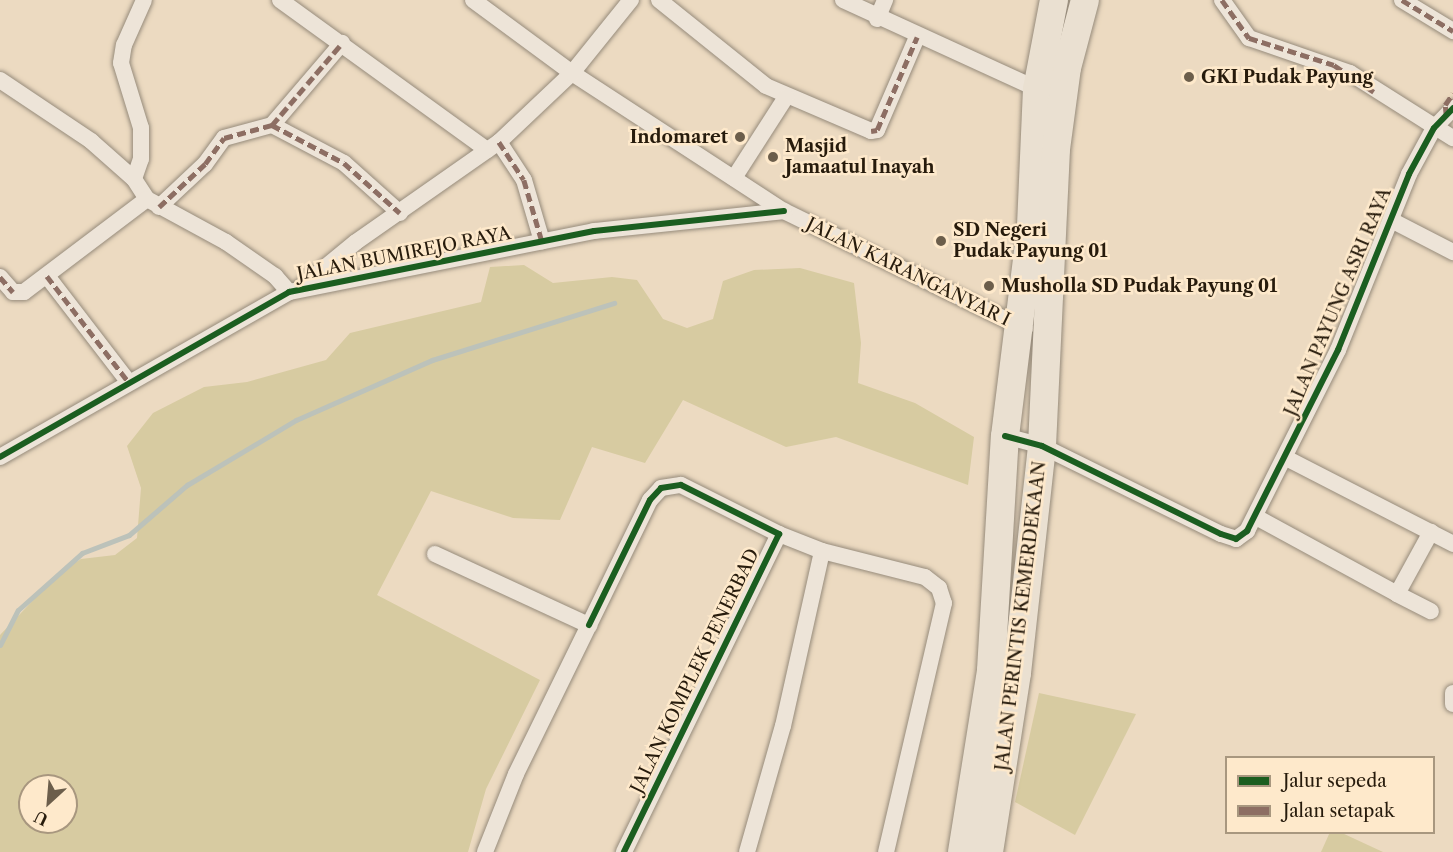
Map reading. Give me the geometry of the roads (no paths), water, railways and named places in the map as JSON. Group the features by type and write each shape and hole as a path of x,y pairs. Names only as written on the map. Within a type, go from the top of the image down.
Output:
{"highway":[{"name":"JALAN PERINTIS KEMERDEKAAN","path":"962,852 991,670 1005,436 1021,327 1031,226 1037,89 1054,0"},
{"name":"JALAN PERINTIS KEMERDEKAAN","path":"989,852 1017,673 1042,446 1050,342 1056,148 1067,68 1085,0"}],"street":[{"path":"134,179 141,159 141,128 121,63 124,45 144,0"},
{"path":"280,0 493,146 524,180 542,241"},
{"name":"JALAN KARANGANYAR I","path":"473,0 572,73 784,210 1021,327"},
{"path":"0,80 91,141 134,179 153,203 226,242 293,291 493,146 572,73 631,0"},
{"path":"659,0 766,86 786,97 865,130 877,130 916,37"},
{"path":"843,0 916,37 1037,89"},
{"path":"877,19 885,0"},
{"path":"1222,0 1249,38 1334,65 1374,93 1444,117 1453,138"},
{"path":"1402,0 1453,31"},
{"path":"0,277 20,294 153,203 205,164 224,138 272,125 342,43"},
{"name":"JALAN PAYUNG ASRI RAYA","path":"1005,436 1042,446 1221,534 1236,539 1256,517 1286,458 1338,350 1390,220 1444,117 1444,105 1453,93"},
{"path":"734,178 786,97"},
{"path":"272,125 344,163 400,213"},
{"name":"JALAN BUMIREJO RAYA","path":"0,457 127,380 293,291 594,231 784,210"},
{"path":"1390,220 1453,252"},
{"path":"46,276 127,380"},
{"path":"1021,327 1050,342"},
{"path":"1286,458 1453,544"},
{"name":"JALAN KOMPLEK PENERBAD","path":"485,852 516,774 650,500 661,488 681,485 709,496 779,534 822,551 925,577 939,588 944,603 886,852"},
{"path":"1256,517 1431,611"},
{"path":"1397,594 1431,532"},
{"name":"JALAN KOMPLEK PENERBAD","path":"624,852 779,534"},
{"path":"747,852 783,726 822,551"},
{"path":"435,554 589,625"}],"waterway":[{"path":"0,645 18,610 82,553 129,535 187,485 296,420 432,360 614,303"}],"place":[{"name":"GKI Pudak Payung","path":"1189,77"},
{"name":"Indomaret","path":"740,137"},
{"name":"Masjid Jamaatul Inayah","path":"773,157"},
{"name":"SD Negeri Pudak Payung 01","path":"941,241"},
{"name":"Musholla SD Pudak Payung 01","path":"989,286"}]}
